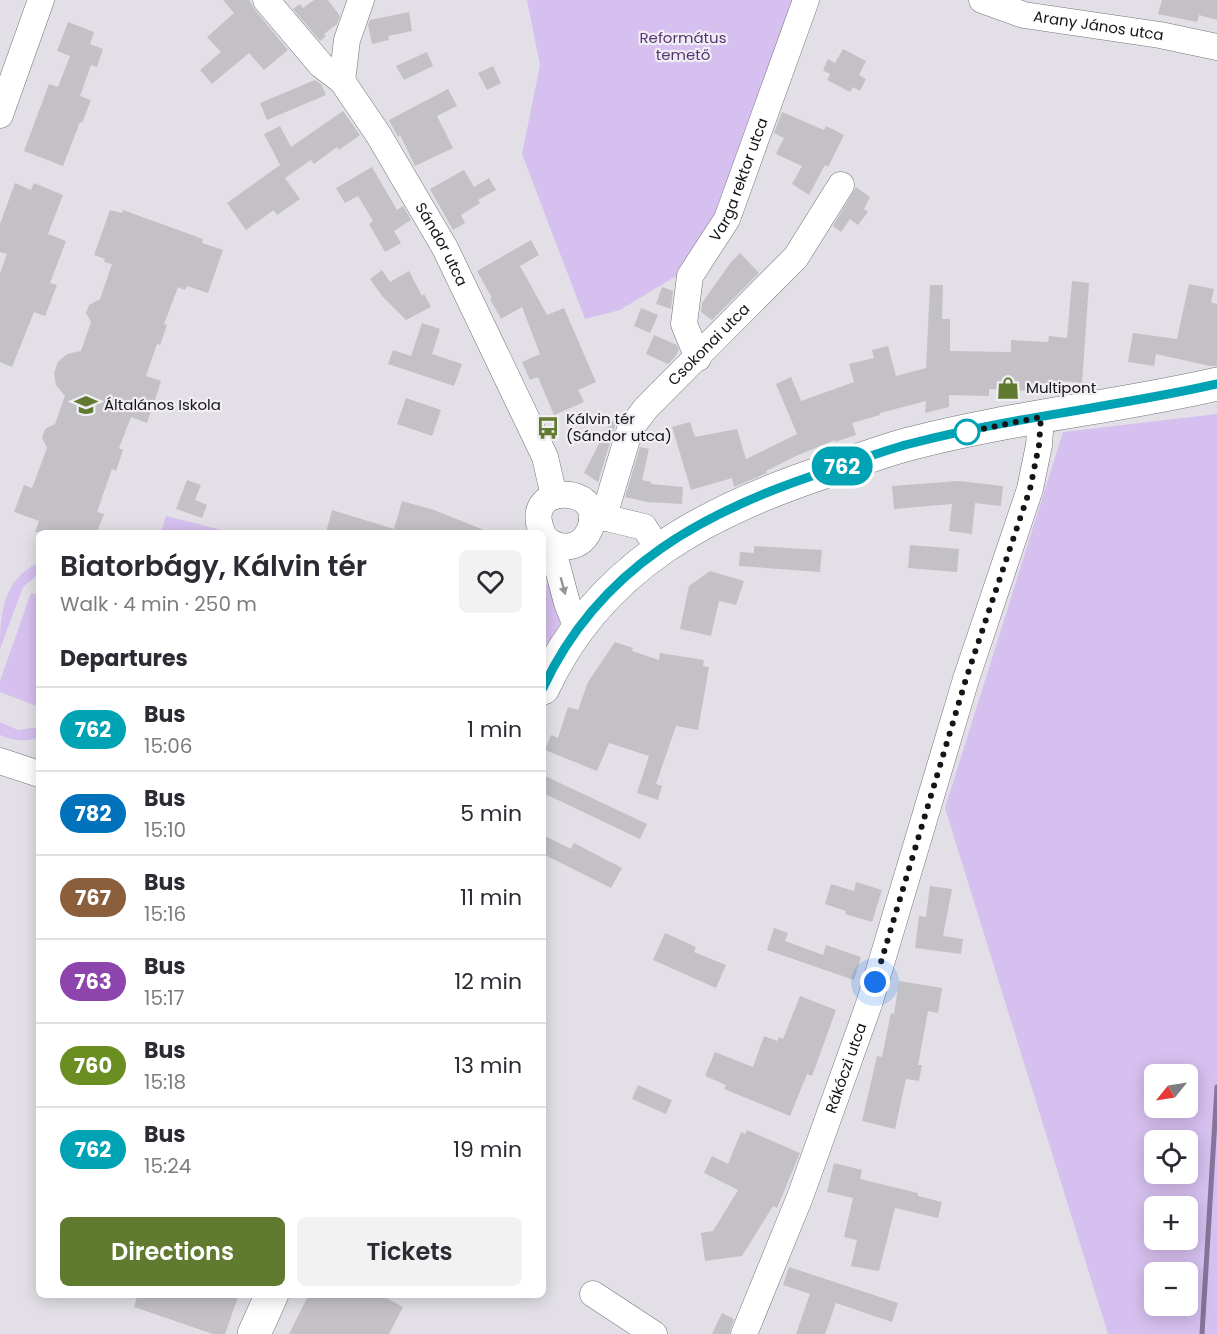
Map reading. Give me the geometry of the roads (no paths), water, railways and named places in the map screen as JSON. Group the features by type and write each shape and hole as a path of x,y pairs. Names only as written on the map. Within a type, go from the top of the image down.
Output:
{"main road":[{"path":"546,682 563,651 617,583 690,529 736,505 783,485 913,443 1217,384"},
{"path":"254,1334 270,1298"}],"street":[{"path":"0,115 41,0"},
{"name":"Sándor utca","path":"266,0 321,65 342,81 378,134 445,248 545,457 554,496"},
{"path":"342,81 347,40 361,0"},
{"name":"Varga rektor utca","path":"698,358 684,324 690,276 726,219 806,0"},
{"name":"Arany János utca","path":"982,0 1024,15 1217,47"},
{"name":"Csokonai utca","path":"599,518 607,506 630,429 646,408 698,358 796,256 841,185"},
{"name":"Rákóczi utca","path":"744,1334 800,1197 869,1004 966,679 1030,489 1039,445 1041,417"},
{"path":"542,530 538,522 542,506 554,496 571,494 579,497 599,518 644,527 659,550"},
{"path":"546,537 567,547 582,541 599,518"},
{"path":"546,540 578,630"},
{"path":"0,760 36,773"},
{"path":"593,1294 654,1334"}],"waterway":[{"path":"1202,1334 1217,1087"}],"place":[{"name":"Multipont","path":"1008,388"},
{"name":"Általános Iskola","path":"86,405"},
{"name":"Kálvin tér (Sándor utca)","path":"548,428"}],"park label":[{"name":"Református temető","path":"683,46"}]}
